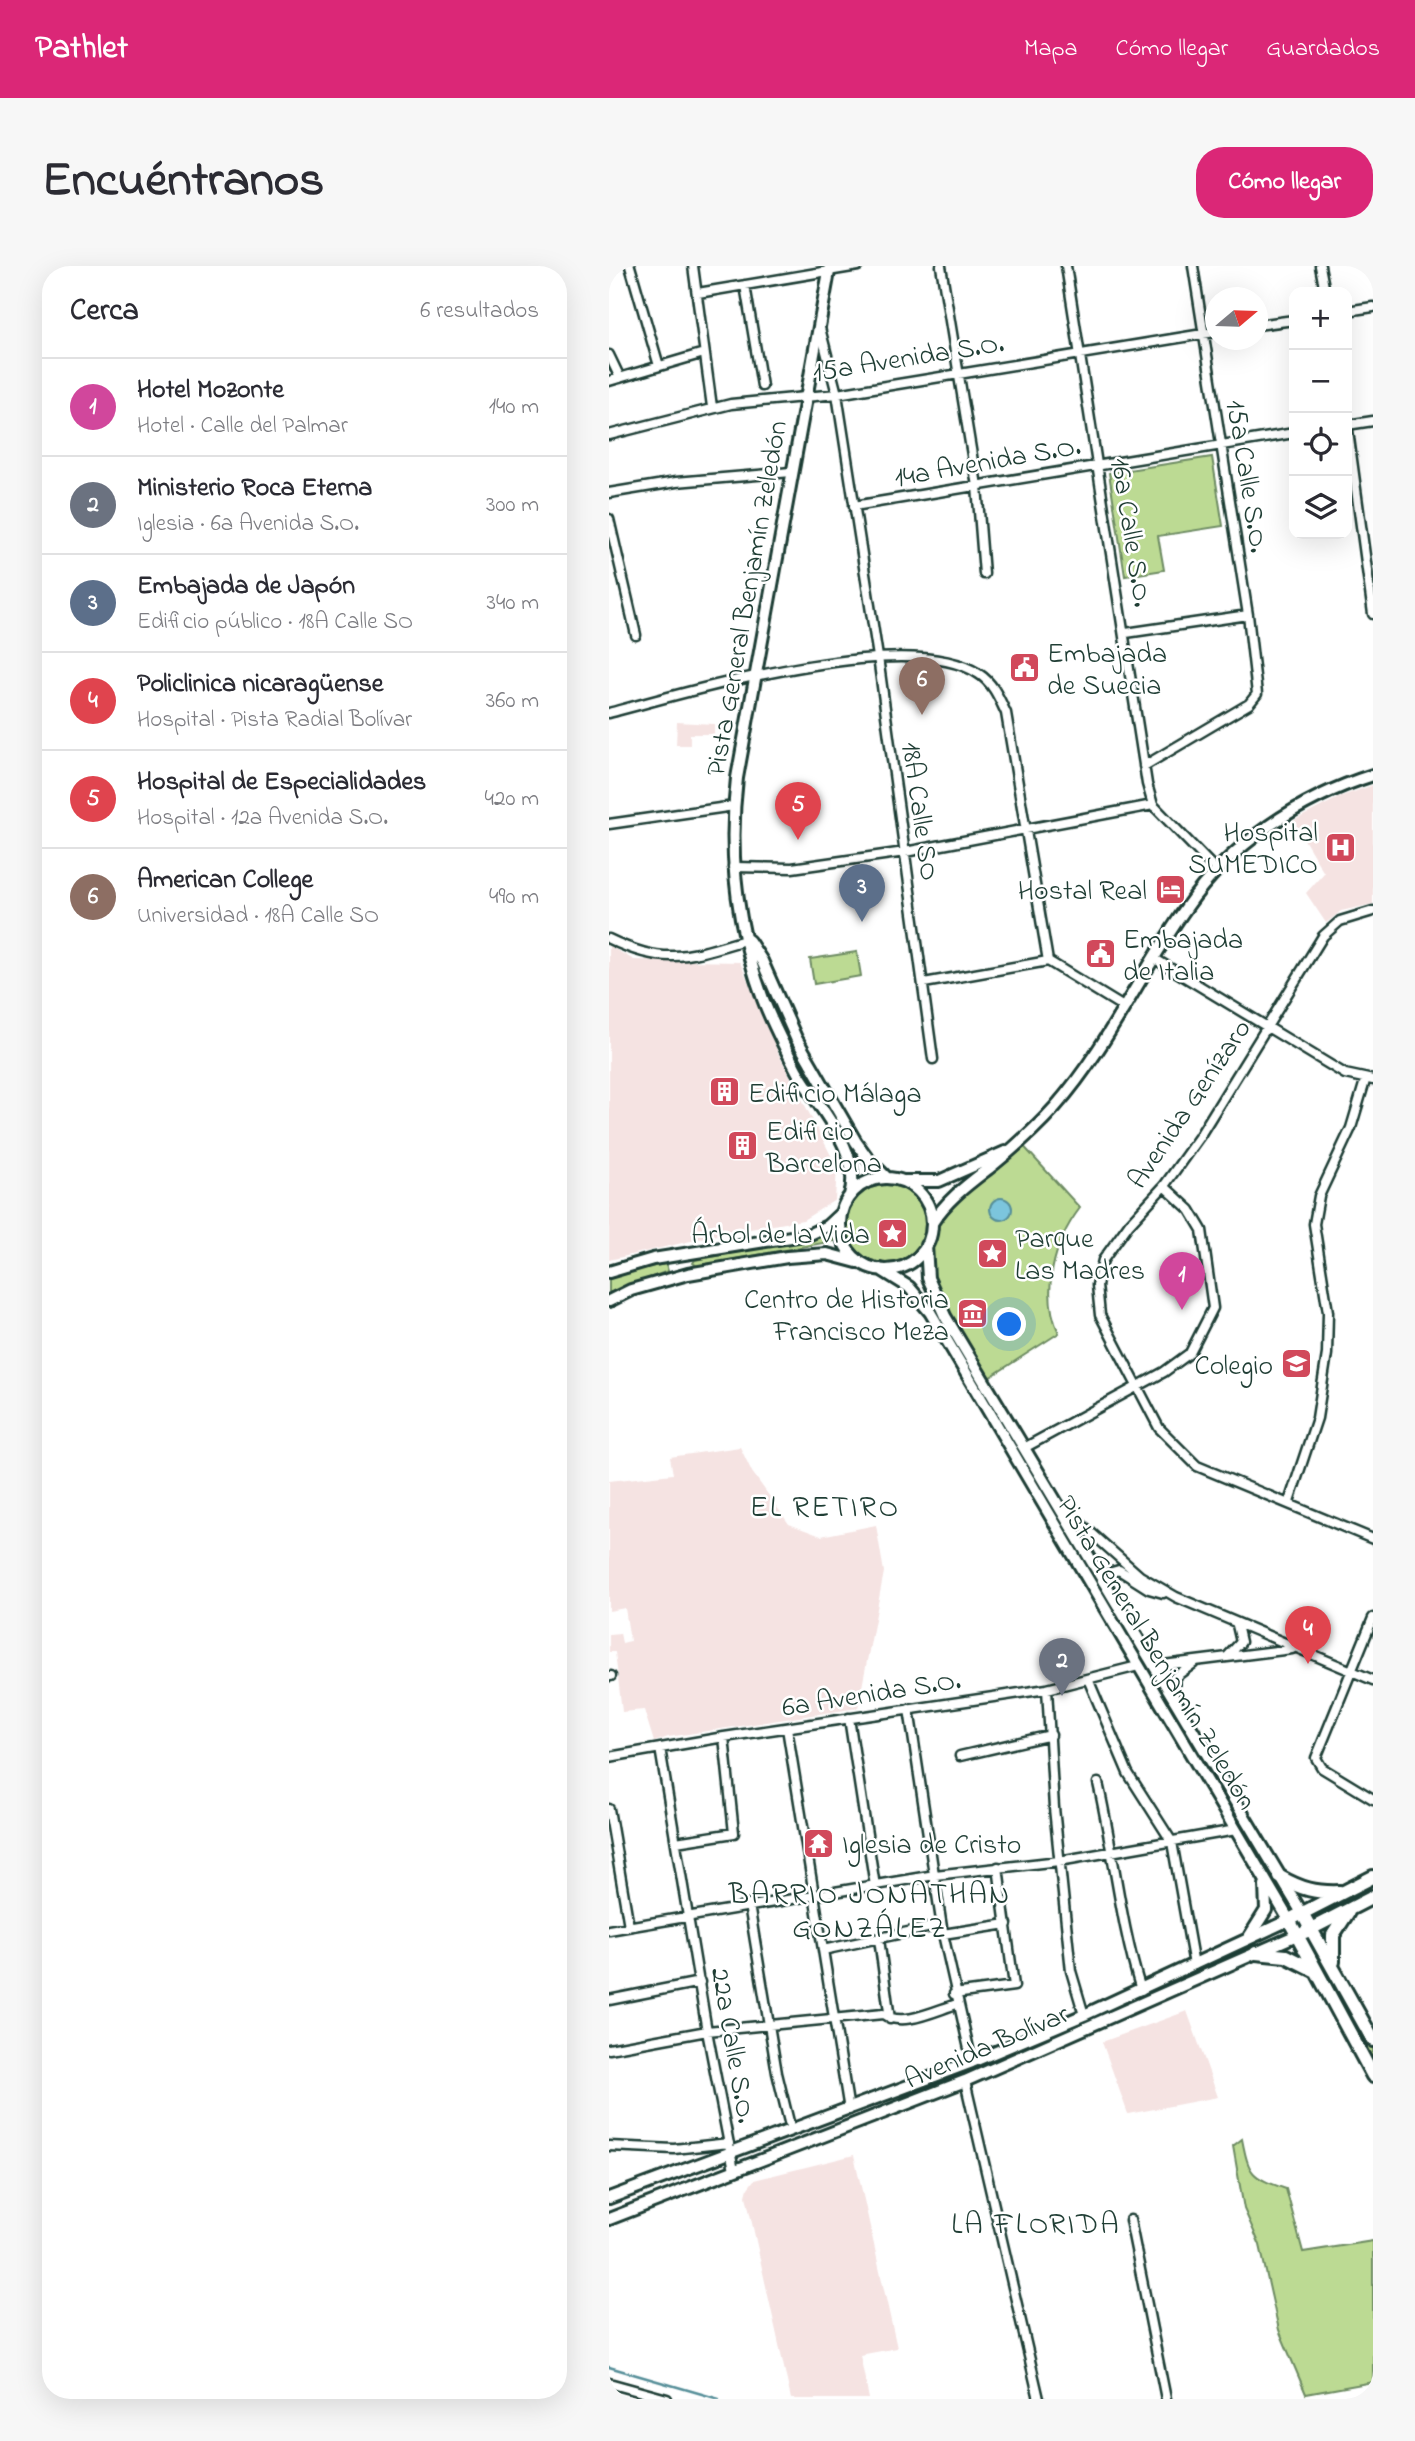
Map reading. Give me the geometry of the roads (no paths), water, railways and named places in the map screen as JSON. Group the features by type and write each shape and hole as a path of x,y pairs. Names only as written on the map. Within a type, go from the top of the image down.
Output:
{"highway":[{"path":"1280,1877 1299,1888 1315,1893 1344,1892"},
{"name":"Avenida Bolívar","path":"1289,1920 1373,1877"},
{"name":"Avenida Bolívar","path":"1297,1936 1373,1897"},
{"path":"1335,1969 1331,1949 1333,1935 1350,1909"},
{"name":"Pista General Benjamín Zeledón","path":"1302,1913 1373,2040"},
{"name":"Pista General Benjamín Zeledón","path":"1289,1920 1373,2076"},
{"path":"1256,1953 1291,1957 1319,1974"}],"main road":[{"name":"Pista General Benjamín Zeledón","path":"829,268 734,806 733,867 751,963 764,1002 797,1072 846,1153 853,1181 851,1195"},
{"path":"609,1301 631,1290 688,1274 787,1257 828,1254 880,1269 909,1263 926,1245 932,1223 949,1200 1054,1108 1125,1008 1186,908 1216,870 1264,830 1292,811 1324,793 1373,775"},
{"name":"Pista General Benjamín Zeledón","path":"748,939 762,961 796,1038 856,1142 887,1178"},
{"path":"609,1272 653,1259 810,1234 827,1226 841,1213 851,1195 866,1183 887,1178 939,1181 1008,1151"},
{"path":"901,1180 913,1186 923,1197 932,1223"},
{"path":"841,1213 847,1246 867,1265"},
{"name":"Pista General Benjamín Zeledón","path":"926,1245 926,1272 936,1298 1302,1913"},
{"name":"Pista General Benjamín Zeledón","path":"880,1269 918,1295 1289,1920"},
{"path":"962,1368 977,1382 1015,1444 1024,1448"},
{"path":"1008,1446 1020,1451 1045,1491 1057,1502"},
{"path":"1103,1582 1100,1588 1103,1598"},
{"path":"1091,1587 1103,1598 1142,1659 1155,1666"},
{"path":"1117,1620 1124,1642"},
{"path":"1138,1666 1151,1672 1182,1721 1193,1733"},
{"path":"1247,1939 1266,1910 1264,1878"},
{"name":"Avenida Bolívar","path":"609,2198 730,2148 849,2110 972,2062 1141,1990 1289,1920"},
{"name":"Avenida Bolívar","path":"609,2219 965,2081 1179,1990 1297,1936"}],"street":[{"path":"630,266 660,366"},
{"path":"694,266 712,407"},
{"path":"698,293 829,268 858,266"},
{"path":"941,266 977,486 984,573"},
{"name":"16a Calle S.O.","path":"1066,266 1126,633 1144,766 1153,805"},
{"name":"15a Calle S.O.","path":"1144,766 1249,704 1257,694 1248,615 1193,266"},
{"path":"1320,266 1324,287"},
{"path":"745,285 762,386"},
{"path":"1352,311 1373,307"},
{"path":"1268,324 1289,321"},
{"name":"18A Calle SO","path":"819,322 837,394 878,657 933,1059"},
{"name":"15a Avenida S.O.","path":"609,435 712,407 807,395 837,394 1080,352 1203,334"},
{"path":"609,381 704,354"},
{"path":"609,355 620,378"},
{"path":"1352,423 1373,421"},
{"name":"14a Avenida S.O.","path":"853,506 1289,434"},
{"path":"1352,461 1373,614"},
{"path":"609,493 676,482 791,472"},
{"path":"609,519 636,635"},
{"path":"1126,633 1248,615"},
{"path":"609,713 755,676 878,657 932,657 980,674 995,690 1006,713 1048,961"},
{"path":"733,867 792,868 905,852 1153,805 1216,870"},
{"path":"609,824 734,806"},
{"name":"Avenida Genízaro","path":"1373,911 1340,921 1330,927 1199,1137 1164,1186 1129,1224 1103,1260 1097,1285 1100,1315 1159,1428 1197,1466 1373,1539"},
{"path":"609,939 642,955 685,958 748,939"},
{"path":"1155,959 1345,1074 1369,1081 1351,1128 1319,1196 1316,1210 1314,1224 1328,1312 1327,1354 1317,1418 1289,1502"},
{"path":"924,983 1048,961 1125,1008"},
{"path":"1024,1448 1190,1353 1213,1308 1202,1230 1190,1210 1164,1186"},
{"path":"1057,1502 1140,1576 1176,1597 1237,1625 1373,1680"},
{"path":"1103,1582 1112,1572 1120,1570 1149,1589 1176,1597"},
{"path":"1373,1618 1316,1758 1322,1768 1373,1799"},
{"path":"1226,1657 1240,1644 1237,1625"},
{"path":"1155,1666 1283,1648 1299,1649"},
{"path":"1174,1699 1176,1675 1201,1660"},
{"name":"6a Avenida S.O.","path":"609,1757 724,1737 1047,1689 1138,1666"},
{"path":"1088,1679 1128,1773 1172,1842 1194,1965"},
{"path":"1047,1689 1059,1861 1071,1971 1084,2015"},
{"path":"909,1709 942,1929 954,1994 972,2062"},
{"path":"849,1718 875,1886"},
{"path":"787,1728 849,2110"},
{"path":"960,1756 1051,1735"},
{"path":"676,1842 734,1833 724,1737"},
{"name":"22a Calle S.O.","path":"660,1748 707,2031 734,2170"},
{"path":"1098,1783 1114,1852 1126,1936 1141,1990"},
{"path":"609,1809 629,1927"},
{"path":"609,1930 935,1875 1059,1861 1235,1830"},
{"path":"954,1994 1014,1986 999,1867"},
{"path":"749,1905 771,2024 777,2073 789,2122"},
{"path":"823,1950 942,1929 1007,1924"},
{"path":"879,1940 890,2019"},
{"path":"609,2000 700,1982"},
{"path":"1346,1992 1373,2026"},
{"path":"609,2049 707,2031 771,2024 883,2014 890,2019 908,2018 957,2004"},
{"path":"965,2081 1039,2399"},
{"path":"609,2146 730,2148"},
{"path":"1130,2220 1166,2399"},
{"path":"609,2383 645,2396 667,2399"}],"water":[{"path":"1001,1198 1011,1205 1012,1209 1005,1219 1001,1220 991,1213 990,1209 997,1199"}],"waterway":[{"path":"609,2367 719,2399"}],"place":[{"name":"Embajada de Suecia","path":"1024,668"},
{"name":"American College","path":"922,715"},
{"name":"Hospital de Especialidades","path":"798,840"},
{"name":"Hospital SUMEDICO","path":"1341,847"},
{"name":"Hostal Real","path":"1170,889"},
{"name":"Embajada de Japón","path":"862,922"},
{"name":"Embajada de Italia","path":"1100,954"},
{"name":"Edificio Málaga","path":"725,1092"},
{"name":"Edificio Barcelona","path":"743,1146"},
{"name":"Árbol de la Vida","path":"893,1233"},
{"name":"Parque Las Madres","path":"992,1253"},
{"name":"Hotel Mozonte","path":"1182,1310"},
{"name":"Centro de Historia Francisco Meza","path":"972,1314"},
{"name":"Colegio","path":"1296,1364"},
{"name":"Policlinica nicaragüense","path":"1308,1664"},
{"name":"Ministerio Roca Eterna","path":"1062,1696"},
{"name":"Iglesia de Cristo","path":"819,1843"}],"district":[{"name":"EL RETIRO","path":"825,1506"},
{"name":"BARRIO JONATHAN GONZÁLEZ","path":"870,1910"},
{"name":"LA FLORIDA","path":"1036,2223"}]}
